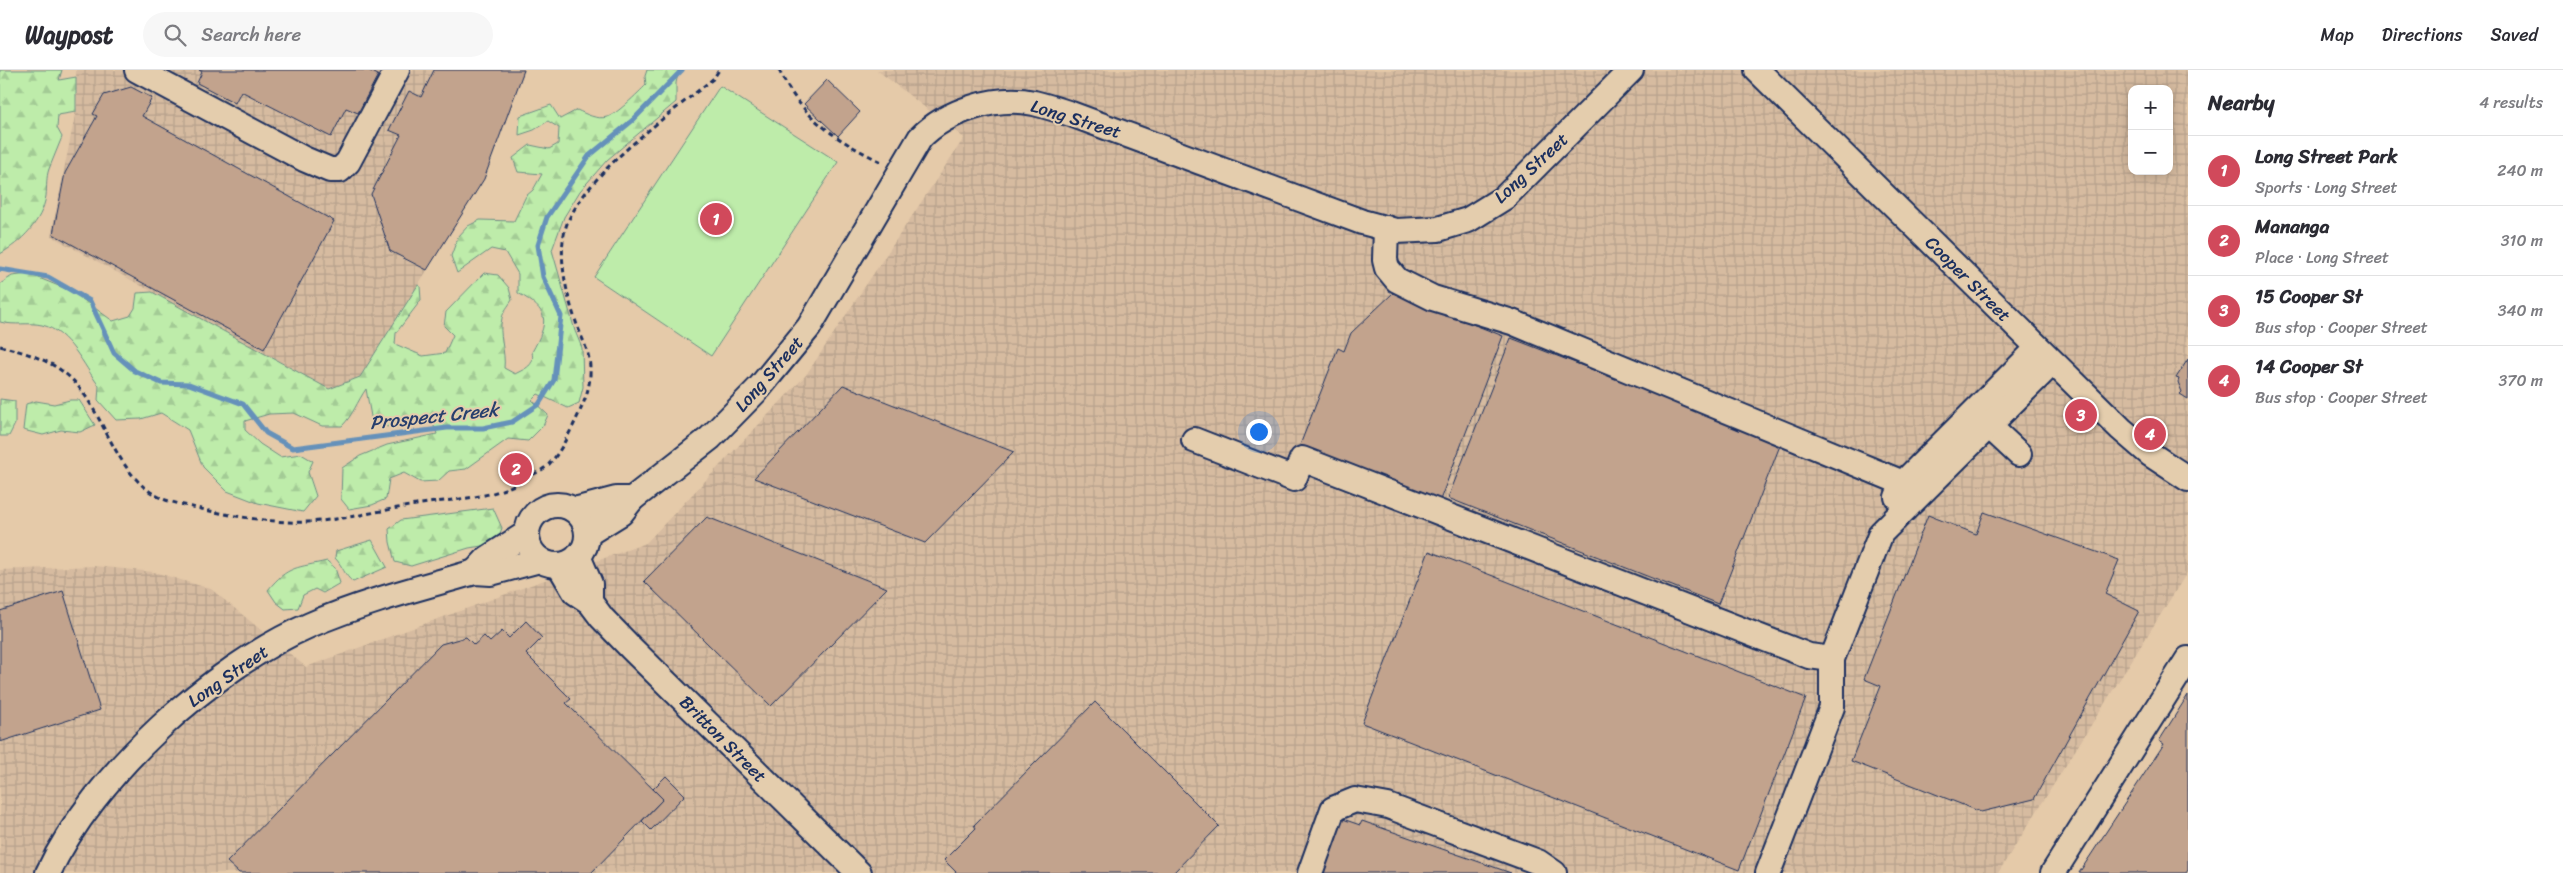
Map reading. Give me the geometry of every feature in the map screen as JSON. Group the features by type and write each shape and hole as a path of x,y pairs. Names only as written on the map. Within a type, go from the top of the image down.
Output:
{"street":[{"path":"137,70 304,160 324,168 340,170 348,162 397,70"},
{"name":"Long Street","path":"587,534 621,513 632,499 710,438 759,388 809,327 920,138 932,126 964,110 999,102 1032,103 1071,114 1362,222 1396,231 1438,229 1468,220 1505,197 1631,70"},
{"name":"Cooper Street","path":"1756,70 2121,430 2150,454 2188,479"},
{"path":"1386,228 1385,260 1387,268 1397,280 1432,298 1512,322 1903,483"},
{"path":"1881,533 1989,426 2045,356"},
{"path":"1768,873 1832,707 1832,659 1881,533 1903,483 2045,356"},
{"path":"1989,426 2019,454"},
{"path":"1194,440 1294,479 1302,459 1804,654 1832,659"},
{"path":"574,510 585,524 587,534 583,549 559,560 532,552 527,533 535,514 544,508 554,505 574,510 616,498 632,499"},
{"name":"Long Street","path":"475,572 488,558 527,533"},
{"name":"Long Street","path":"48,873 57,853 88,807 120,769 167,720 207,687 257,654 308,626 364,604 475,572 491,573 559,560"},
{"name":"Britton Street","path":"559,560 590,584 590,602 602,618 859,873"},
{"path":"2053,873 2188,659"},
{"path":"1310,873 1333,809 1355,800 1397,810 1538,862 1554,873"}],"path":[{"path":"0,346 32,355 52,365 77,384 93,407 131,473 151,494 169,502 245,517 306,522 488,496 512,488 550,464 571,430 588,393 590,368 587,348 575,320 562,251 568,220 596,181 629,148 714,78 719,70"},
{"path":"779,70 798,102 813,118 848,146 901,170"}],"shaded area":[{"path":"76,70 525,70 484,180 360,377 329,389 51,236 77,105"},
{"path":"877,70 2188,70 2188,571 1998,873 0,873 0,570 94,566 154,572 211,589 306,667 646,543 806,375 964,138"}],"green space":[{"path":"0,70 62,70 59,80 76,77 76,112 58,115 57,128 62,137 48,172 46,196 40,214 23,237 0,254"},
{"path":"647,70 679,70 676,83 676,102 607,160 580,191 564,217 552,250 575,331 582,348 583,387 579,403 568,408 538,394 532,400 548,415 543,426 528,441 508,439 466,469 449,471 438,481 420,482 404,473 389,479 386,499 372,505 349,509 341,499 342,468 360,456 387,445 437,434 432,421 393,427 372,422 366,389 342,426 322,426 294,413 269,414 245,421 245,430 260,444 280,457 301,454 313,461 308,472 316,496 303,512 258,503 227,491 203,467 188,430 161,413 141,419 116,420 98,400 99,386 75,350 60,334 42,325 0,322 0,284 12,276 29,274 71,291 113,321 130,316 135,308 137,293 152,292 329,389 360,377 418,285 420,286 421,300 396,333 395,344 423,356 445,353 453,335 444,326 446,312 484,273 498,275 509,288 512,300 503,316 501,330 504,368 515,374 531,364 532,352 538,341 543,324 541,311 536,305 518,293 518,274 505,252 491,249 457,273 451,256 458,237 468,226 480,220 514,221 526,196 533,190 542,174 518,172 513,158 530,145 549,149 558,144 559,128 548,121 534,130 519,135 520,116 551,105 560,119 577,110 595,117 611,116 646,85 645,76"},
{"path":"720,86 838,162 711,356 594,277"},
{"path":"0,399 15,401 15,424 9,436 0,436"},
{"path":"79,400 95,425 80,432 61,430 43,435 23,430 26,404 36,401 54,404"},
{"path":"493,508 502,528 498,539 488,545 469,548 411,566 395,562 389,529 401,520"},
{"path":"372,540 387,567 353,582 335,558 336,551"},
{"path":"327,561 335,568 340,583 323,593 315,589 303,595 298,608 285,609 276,602 268,590 282,576 294,569"}],"building":[{"path":"199,70 368,70 378,75 358,113 346,108 331,137 241,91 235,103 197,83 202,72"},
{"path":"434,70 524,70 484,179 427,270 390,251 371,194 401,135 389,130 409,91 421,97"},
{"path":"827,80 860,112 838,136 804,104"},
{"path":"131,87 152,98 142,116 334,221 264,349 53,234 65,173 97,116 93,114 104,95"},
{"path":"1393,293 1503,336 1440,500 1300,445 1338,348 1344,351 1351,333"},
{"path":"1511,338 1781,443 1718,604 1448,498"},
{"path":"2188,359 2188,399 2180,394 2182,392 2178,382 2179,379 2176,378"},
{"path":"843,385 1014,452 925,543 754,478"},
{"path":"1984,512 2119,560 2105,594 2139,611 2034,799 1981,812 1851,761 1881,686 1864,679 1928,515 1976,534"},
{"path":"707,517 887,588 771,706 644,581"},
{"path":"1429,551 1806,698 1739,870 1362,723"},
{"path":"63,591 100,710 0,742 0,611"},
{"path":"526,621 542,638 526,654 571,699 566,703 663,799 591,873 239,873 227,862 441,644 466,637 474,645 484,636 490,642 502,631 509,638"},
{"path":"2188,695 2188,870 2186,873 2079,873 2164,744 2159,741"},
{"path":"1095,702 1219,826 1173,873 957,873 944,860 976,828 974,825"},
{"path":"666,776 685,795 651,830 642,821 663,799 653,789"},
{"path":"1340,818 1360,825 1362,821 1511,873 1320,873"}],"waterway":[{"name":"Prospect Creek","path":"0,269 48,277 90,301 114,353 135,371 161,383 189,384 243,404 266,433 293,448 447,428 483,428 512,422 539,404 554,380 561,316 543,277 538,245 547,217 589,156 633,120 682,70"}],"place":[{"name":"Long Street Park","path":"716,219"},
{"name":"15 Cooper St","path":"2081,415"},
{"name":"14 Cooper St","path":"2150,434"},
{"name":"Mananga","path":"516,469"}]}
